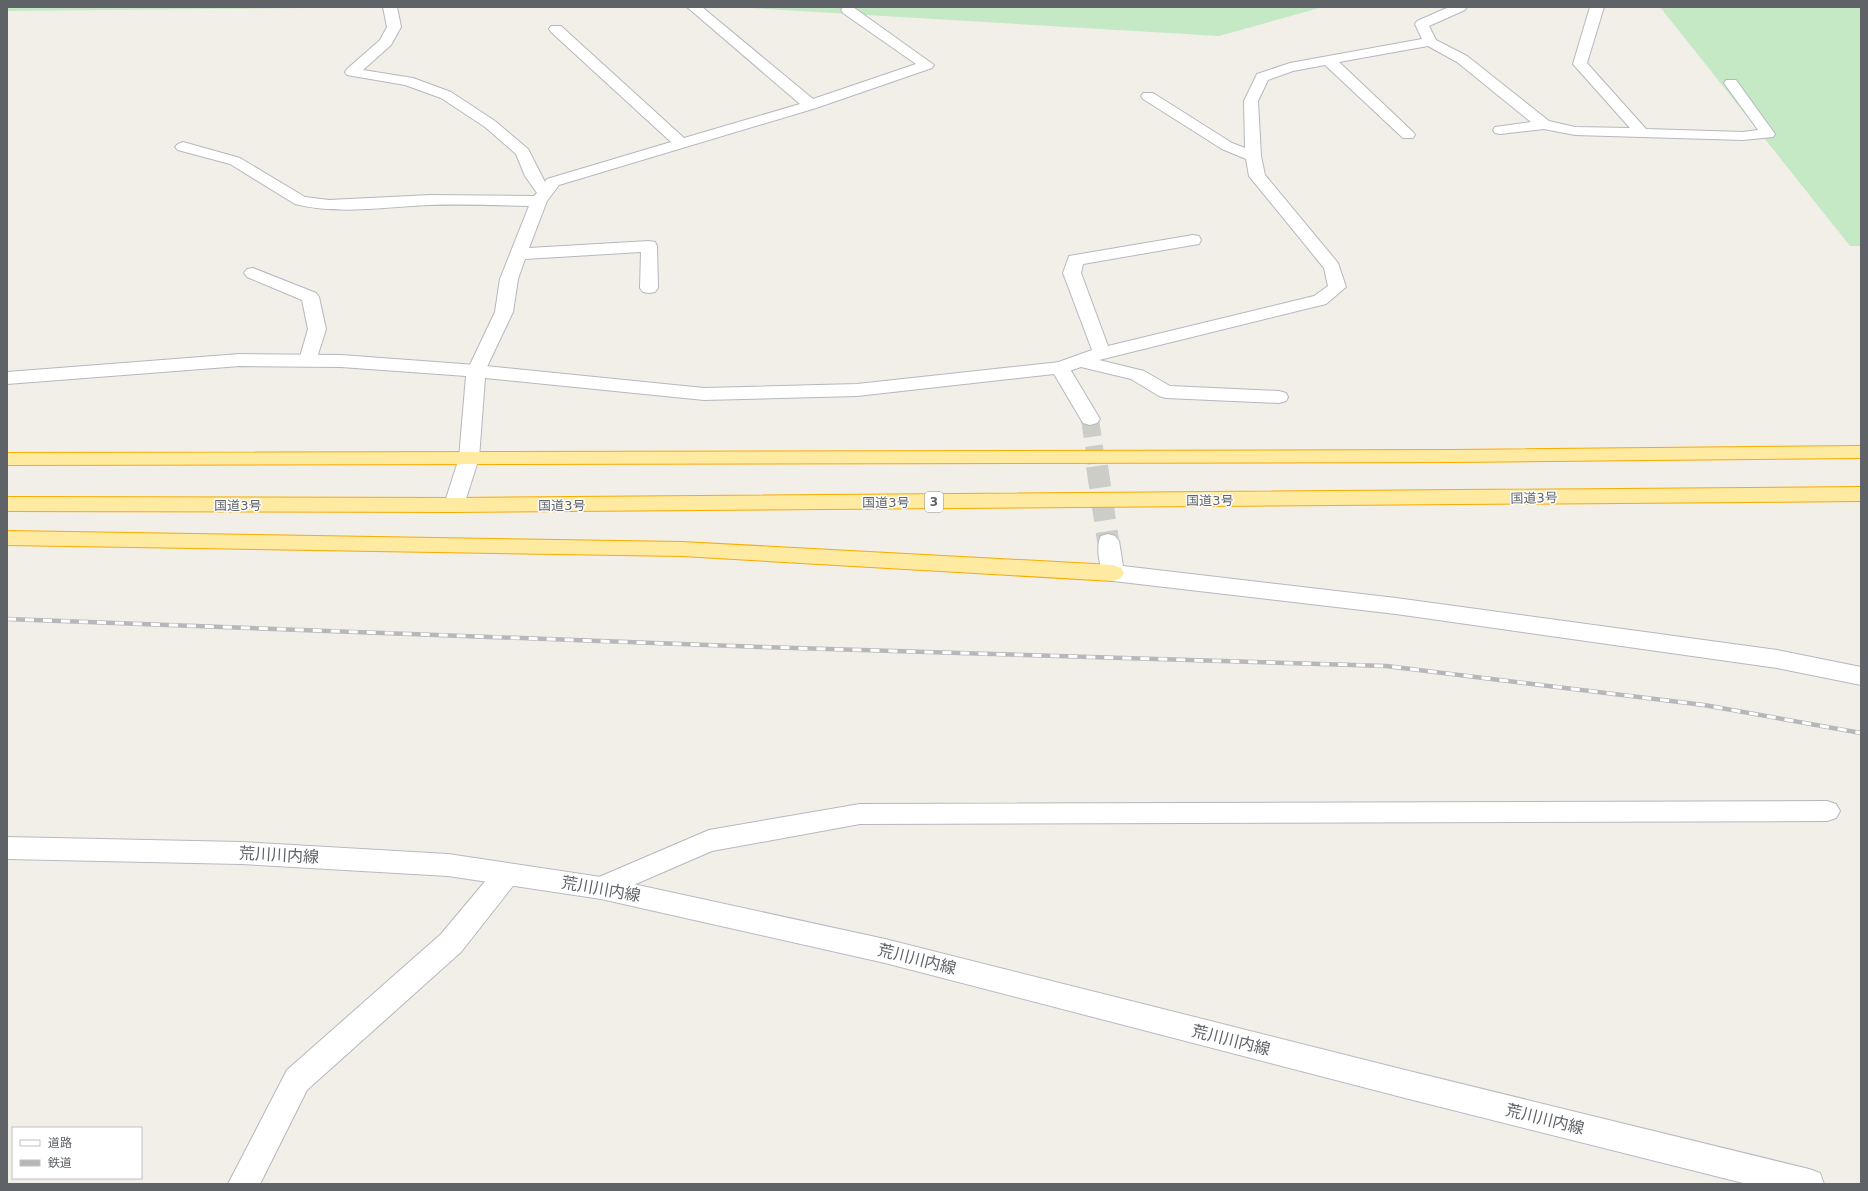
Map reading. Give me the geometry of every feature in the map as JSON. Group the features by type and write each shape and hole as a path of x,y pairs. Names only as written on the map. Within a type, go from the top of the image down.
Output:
{"highway":[{"path":"7,459 1456,456 1861,452"},
{"name":"国道3号","path":"7,504 454,505 1861,494"},
{"path":"7,538 682,549 1113,573"}],"street":[{"path":"390,7 394,27 386,42 352,72 408,81 446,95 490,124 523,152 542,197"},
{"path":"694,7 811,105"},
{"path":"1430,42 1422,24 1460,7"},
{"path":"1597,7 1580,64 1642,133"},
{"path":"454,505 469,458 476,371 504,312 509,279 518,254 542,197 553,182 811,105 927,65 848,10"},
{"path":"556,29 681,143"},
{"path":"7,378 240,360 308,360 476,371 704,394 857,390 1060,368 1102,353 1320,300 1337,287 1332,267 1257,176 1253,156 1251,101 1262,77 1290,67 1430,42 1462,59 1544,125"},
{"path":"1328,60 1408,135"},
{"path":"1500,130 1544,125 1575,131 1743,136 1768,134 1731,83"},
{"path":"1148,96 1227,146 1253,156"},
{"path":"182,147 235,161 301,201 329,205 542,197"},
{"path":"1102,353 1072,273 1075,260 1193,240"},
{"path":"518,254 649,246 649,288"},
{"path":"253,273 310,297 317,329 308,360"},
{"path":"1079,361 1137,375 1166,392 1279,397"},
{"path":"1060,368 1090,419"},
{"path":"1108,541 1113,573 1404,607 1777,659 1861,676"},
{"path":"602,888 709,841 860,814 1827,811"},
{"name":"荒川川内線","path":"7,848 241,853 448,865 602,888 885,951 1397,1082 1809,1184"},
{"path":"243,1184 297,1080 451,943 507,874"}],"green space":[{"path":"7,7 417,7 7,11"},
{"path":"733,7 1323,7 1219,36"},
{"path":"1660,7 1861,7 1861,246 1850,246"}],"tunnel":[{"path":"1090,419 1097,467"},
{"path":"1097,466 1108,541"}],"railway":[{"path":"7,619 761,647 1386,666 1704,705 1861,733"}]}
